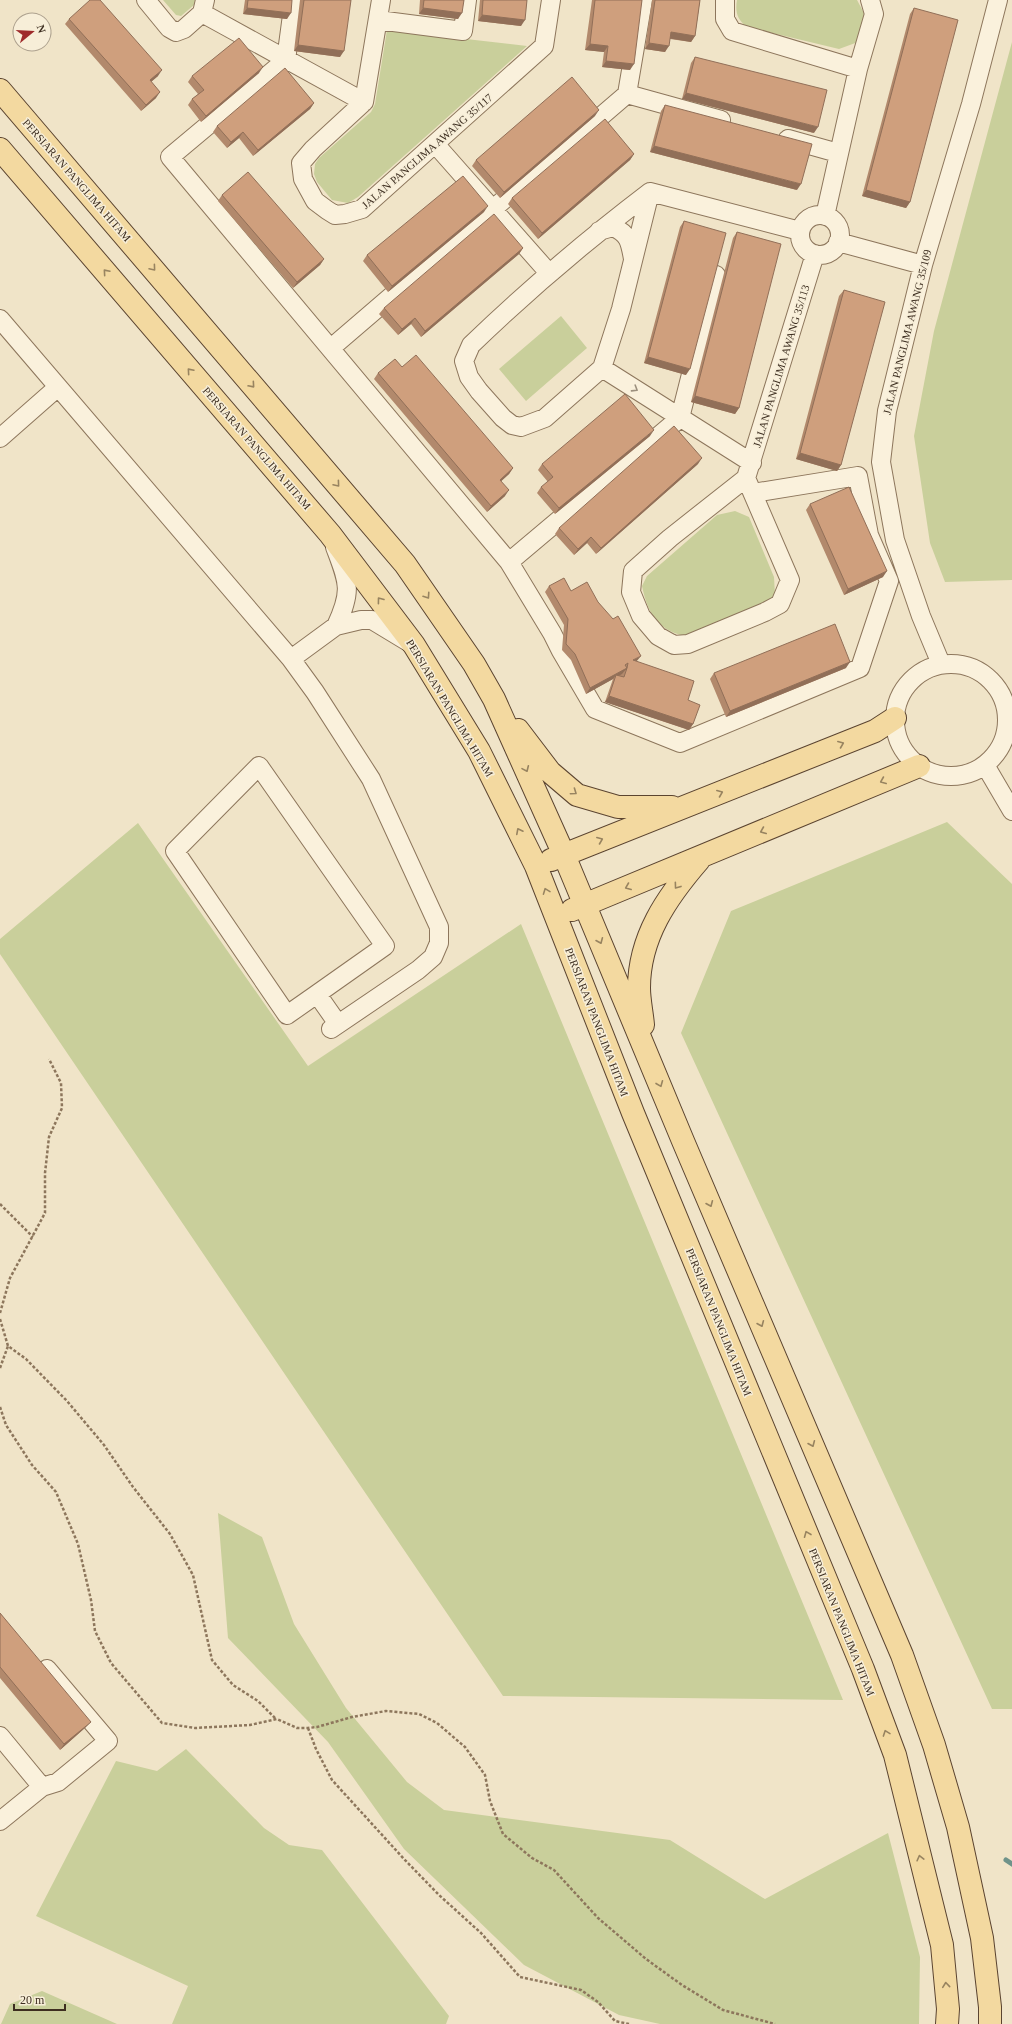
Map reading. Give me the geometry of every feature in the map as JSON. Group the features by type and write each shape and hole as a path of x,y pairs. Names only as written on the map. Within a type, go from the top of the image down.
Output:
{"main road":[{"name":"PERSIARAN PANGLIMA HITAM","path":"0,90 405,564 474,664 494,699 585,905"},
{"name":"PERSIARAN PANGLIMA HITAM","path":"0,150 330,534 414,645 479,751 536,866 633,1113 863,1669 894,1756 942,1945 948,2024"},
{"path":"494,699 550,772 577,795 618,807 684,807"},
{"path":"536,866 875,731 895,718"},
{"path":"556,917 919,766"},
{"path":"646,1048 639,987 645,946 661,911 678,884 702,856"},
{"path":"585,905 902,1655 931,1737 958,1827 982,1938 990,2007 990,2024"}],"street":[{"path":"146,0 169,28 176,32 184,29 203,6 286,60 364,102 381,0"},
{"path":"294,0 286,60 170,157 509,562 552,633 595,709 680,743 860,668 889,581 869,536 858,476 750,478 670,538 633,571 631,592 641,616 658,636 674,645 688,644 765,612 780,604 790,580 750,478 680,418 602,368"},
{"path":"378,20 463,31 467,0"},
{"name":"JALAN PANGLIMA AWANG 35/117","path":"364,102 318,144 301,163 303,179 315,201 335,215 362,209 436,145 544,46 551,0"},
{"path":"330,348 627,94 643,0"},
{"path":"725,0 725,19 732,31 858,69"},
{"path":"825,216 858,69 874,14 870,0"},
{"name":"JALAN PANGLIMA AWANG 35/109","path":"941,664 921,616 895,540 881,462 887,411 922,265 971,104 998,0"},
{"path":"627,94 740,126"},
{"path":"770,134 838,153"},
{"path":"436,145 549,273"},
{"path":"650,192 800,231"},
{"path":"650,192 621,308 602,368 545,418 521,427 512,425 503,418 469,377 464,360 471,345 549,273 599,231 650,192"},
{"path":"818,215 825,216 831,219 838,229 838,242 836,247 827,254 815,254 805,248 800,237 800,231 807,220 818,215"},
{"path":"599,231 613,227 622,231 629,240 633,259"},
{"path":"838,242 922,265"},
{"name":"JALAN PANGLIMA AWANG 35/113","path":"750,478 815,254"},
{"path":"509,562 680,418 716,275"},
{"path":"0,319 291,659 371,779 439,927 439,943 433,957 418,970 334,1027 317,994"},
{"path":"0,438 58,387"},
{"path":"330,534 345,574 348,593 344,608 336,626"},
{"path":"291,659 336,626 361,620 372,620 414,645"},
{"path":"941,664 960,664 978,670 993,682 1003,699 1007,718 1005,736 998,752 985,765 970,773 952,776 935,774 919,766 906,753 897,737 895,718 898,699 908,683 923,670 941,664"},
{"path":"985,765 1012,811"},
{"path":"259,766 385,946 317,994 287,1015 175,851 259,766"},
{"path":"0,1822 42,1787 58,1782 108,1741 36,1656"},
{"path":"0,1736 42,1787"}],"path":[{"path":"0,1313 10,1278 45,1213 45,1173 49,1137 62,1108 61,1083 49,1060"},
{"path":"0,1204 33,1237"},
{"path":"0,1319 8,1346 0,1368"},
{"path":"8,1346 26,1359 95,1434 170,1534 193,1575 212,1660 233,1685 258,1701 277,1719 297,1728 317,1727 352,1717 386,1711 419,1714 437,1724 465,1747 485,1775 490,1801 503,1834 532,1858 554,1870 598,1918 646,1959 682,1985 723,2010 775,2024"},
{"path":"0,1407 6,1425 32,1465 56,1492 78,1544 91,1600 95,1631 111,1663 162,1723 195,1728 250,1725 277,1719"},
{"path":"308,1728 316,1749 332,1780 404,1859 439,1895 481,1933 520,1977 581,1990 598,2002 615,2021 629,2024"}],"green space":[{"path":"163,0 195,0 194,5 181,16 176,15"},
{"path":"737,0 857,0 865,15 858,42 839,49 747,27 738,15 736,8"},
{"path":"387,30 527,46 358,197 348,203 332,200 317,182 314,174 315,164 319,158 371,112 375,104"},
{"path":"1012,42 1012,580 945,582 930,543 914,436 934,331"},
{"path":"561,316 587,348 526,401 499,369"},
{"path":"735,511 749,517 774,577 775,595 766,604 690,637 679,635 670,631 657,620 648,606 642,586 647,576 717,515"},
{"path":"947,822 1012,884 1012,1709 992,1709 681,1033 731,911"},
{"path":"138,823 308,1066 521,924 843,1700 503,1696 0,954 0,939"},
{"path":"218,1513 262,1537 294,1624 346,1708 407,1782 444,1810 670,1840 765,1899 888,1833 920,1957 919,2024 660,2024 619,2015 524,1965 404,1849 328,1742 228,1638"},
{"path":"186,1749 264,1828 289,1845 322,1850 449,2016 446,2024 172,2024 188,1986 36,1916 116,1761 157,1771"},
{"path":"42,1991 117,2024 1,2024 10,2004"}],"building":[{"path":"90,0 100,0 162,70 150,80 160,92 146,105 69,19"},
{"path":"248,0 292,0 291,13 247,8"},
{"path":"304,0 351,0 344,51 298,45"},
{"path":"424,0 464,0 462,13 423,8"},
{"path":"483,0 527,0 525,20 482,15"},
{"path":"595,0 642,0 634,64 606,61 608,46 590,44"},
{"path":"655,0 700,0 695,36 671,32 669,46 649,43"},
{"path":"914,8 958,20 910,202 866,190"},
{"path":"239,38 263,67 206,116 192,99 204,90 192,76"},
{"path":"695,57 827,90 818,127 686,93"},
{"path":"285,68 314,103 258,150 243,132 231,142 217,126"},
{"path":"572,77 599,110 504,192 476,160"},
{"path":"665,105 812,144 801,184 654,146"},
{"path":"605,119 634,154 542,233 512,198"},
{"path":"248,172 324,259 297,282 222,195"},
{"path":"463,176 488,206 392,286 367,255"},
{"path":"494,214 523,248 425,331 415,318 402,329 384,308"},
{"path":"684,221 726,233 690,369 648,357"},
{"path":"737,232 781,244 739,408 695,396"},
{"path":"844,290 885,302 841,465 800,453"},
{"path":"416,355 513,468 500,480 509,490 491,506 378,373 395,359 402,367"},
{"path":"625,394 654,430 559,508 541,487 553,477 542,464"},
{"path":"674,426 702,458 601,548 591,537 578,549 559,528"},
{"path":"849,487 887,571 848,589 810,504"},
{"path":"564,578 571,591 587,582 598,602 613,619 618,616 641,656 633,660 694,681 688,700 700,705 693,724 609,696 616,675 624,677 627,668 590,688 575,654 566,644 568,619 549,586"},
{"path":"835,624 850,662 730,711 714,673"},
{"path":"0,1613 91,1722 64,1744 0,1667"}],"waterway":[{"path":"1006,1860 1012,1864"}]}
